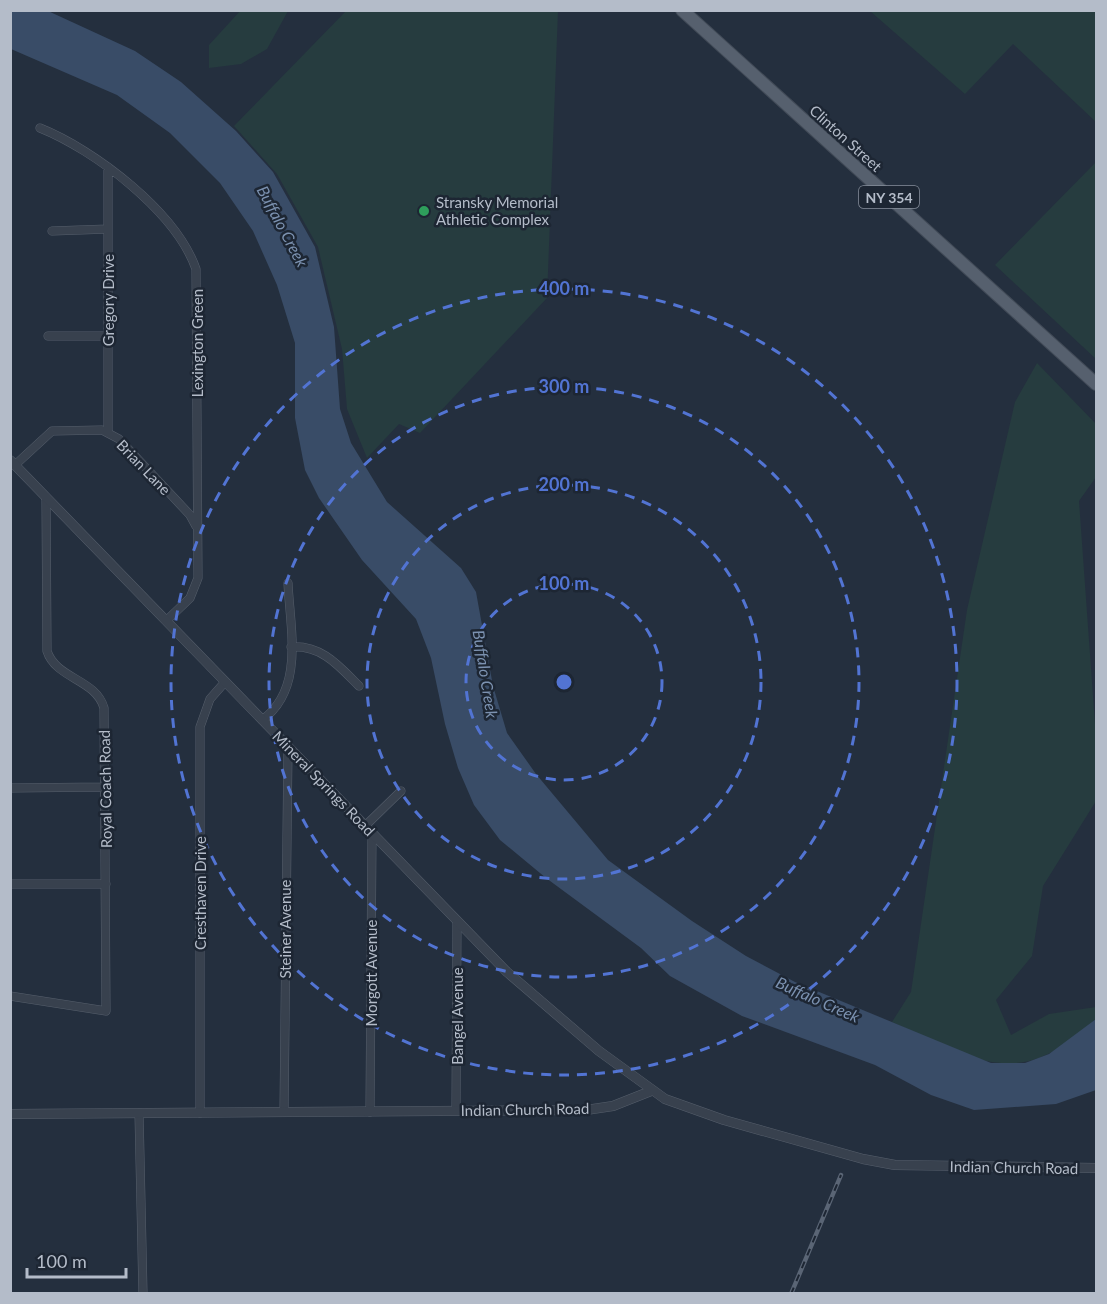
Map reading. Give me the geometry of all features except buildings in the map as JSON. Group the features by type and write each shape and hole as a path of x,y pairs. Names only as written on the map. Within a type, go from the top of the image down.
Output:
{"main road":[{"name":"Clinton Street","path":"682,10 1096,384"}],"street":[{"name":"Lexington Green","path":"40,128 81,147 154,206 190,256 196,269 196,586 190,598 166,621"},
{"name":"Gregory Drive","path":"108,167 108,432"},
{"path":"52,231 108,229"},
{"path":"48,336 108,336"},
{"name":"Brian Lane","path":"13,462 52,431 94,429 108,432 119,439 190,515 197,532"},
{"name":"Mineral Springs Road","path":"13,462 368,830 530,994 651,1091"},
{"name":"Royal Coach Road","path":"10,996 106,1011 105,788 102,701 93,691 54,665 47,651 46,496"},
{"path":"262,720 275,710 287,692 291,674 288,582"},
{"path":"291,647 309,648 325,654 359,686"},
{"name":"Cresthaven Drive","path":"200,1113 200,727 210,699 225,682"},
{"name":"Steiner Avenue","path":"284,1112 288,746"},
{"path":"10,788 105,788"},
{"path":"368,830 401,790"},
{"name":"Morgott Avenue","path":"368,830 370,1112"},
{"path":"10,884 106,884"},
{"name":"Bangel Avenue","path":"456,1110 457,921"},
{"name":"Indian Church Road","path":"10,1114 586,1110 613,1106 651,1091 699,1112 863,1159 895,1165 1096,1168"},
{"path":"139,1113 143,1293"}],"green space":[{"path":"241,10 288,11 267,49 241,64 209,68 209,45"},
{"name":"Stransky Memorial Athletic Complex","path":"346,11 558,11 547,298 420,433 399,424 367,458 347,409 342,349 318,247 277,174 234,126"},
{"path":"870,11 1096,11 1096,122 1013,44 965,94"},
{"path":"1096,162 1096,359 995,265"},
{"path":"1037,363 1096,424 1096,477 1079,501 1096,738 1096,801 1043,886 1032,956 996,1000 1011,1035 1049,1014 1096,1007 1096,1019 1067,1043 1048,1054 1028,1061 1008,1063 968,1056 892,1022 911,992 967,610 1015,402"}],"water":[{"name":"Buffalo Creek","path":"11,10 48,11 135,51 181,82 236,131 273,172 315,247 334,327 340,409 351,443 387,502 461,568 476,592 493,686 507,733 536,774 608,860 692,921 746,956 795,982 991,1063 1025,1063 1049,1054 1096,1019 1096,1090 1056,1104 974,1110 931,1095 875,1065 742,1016 670,976 641,948 546,878 500,840 474,805 458,768 445,724 431,658 416,619 362,560 319,498 305,470 295,418 295,343 277,285 253,231 220,183 170,133 117,95 11,49"}],"railway":[{"path":"791,1294 841,1175"}],"place":[{"name":"Stransky Memorial Athletic Complex","path":"424,211"}]}
